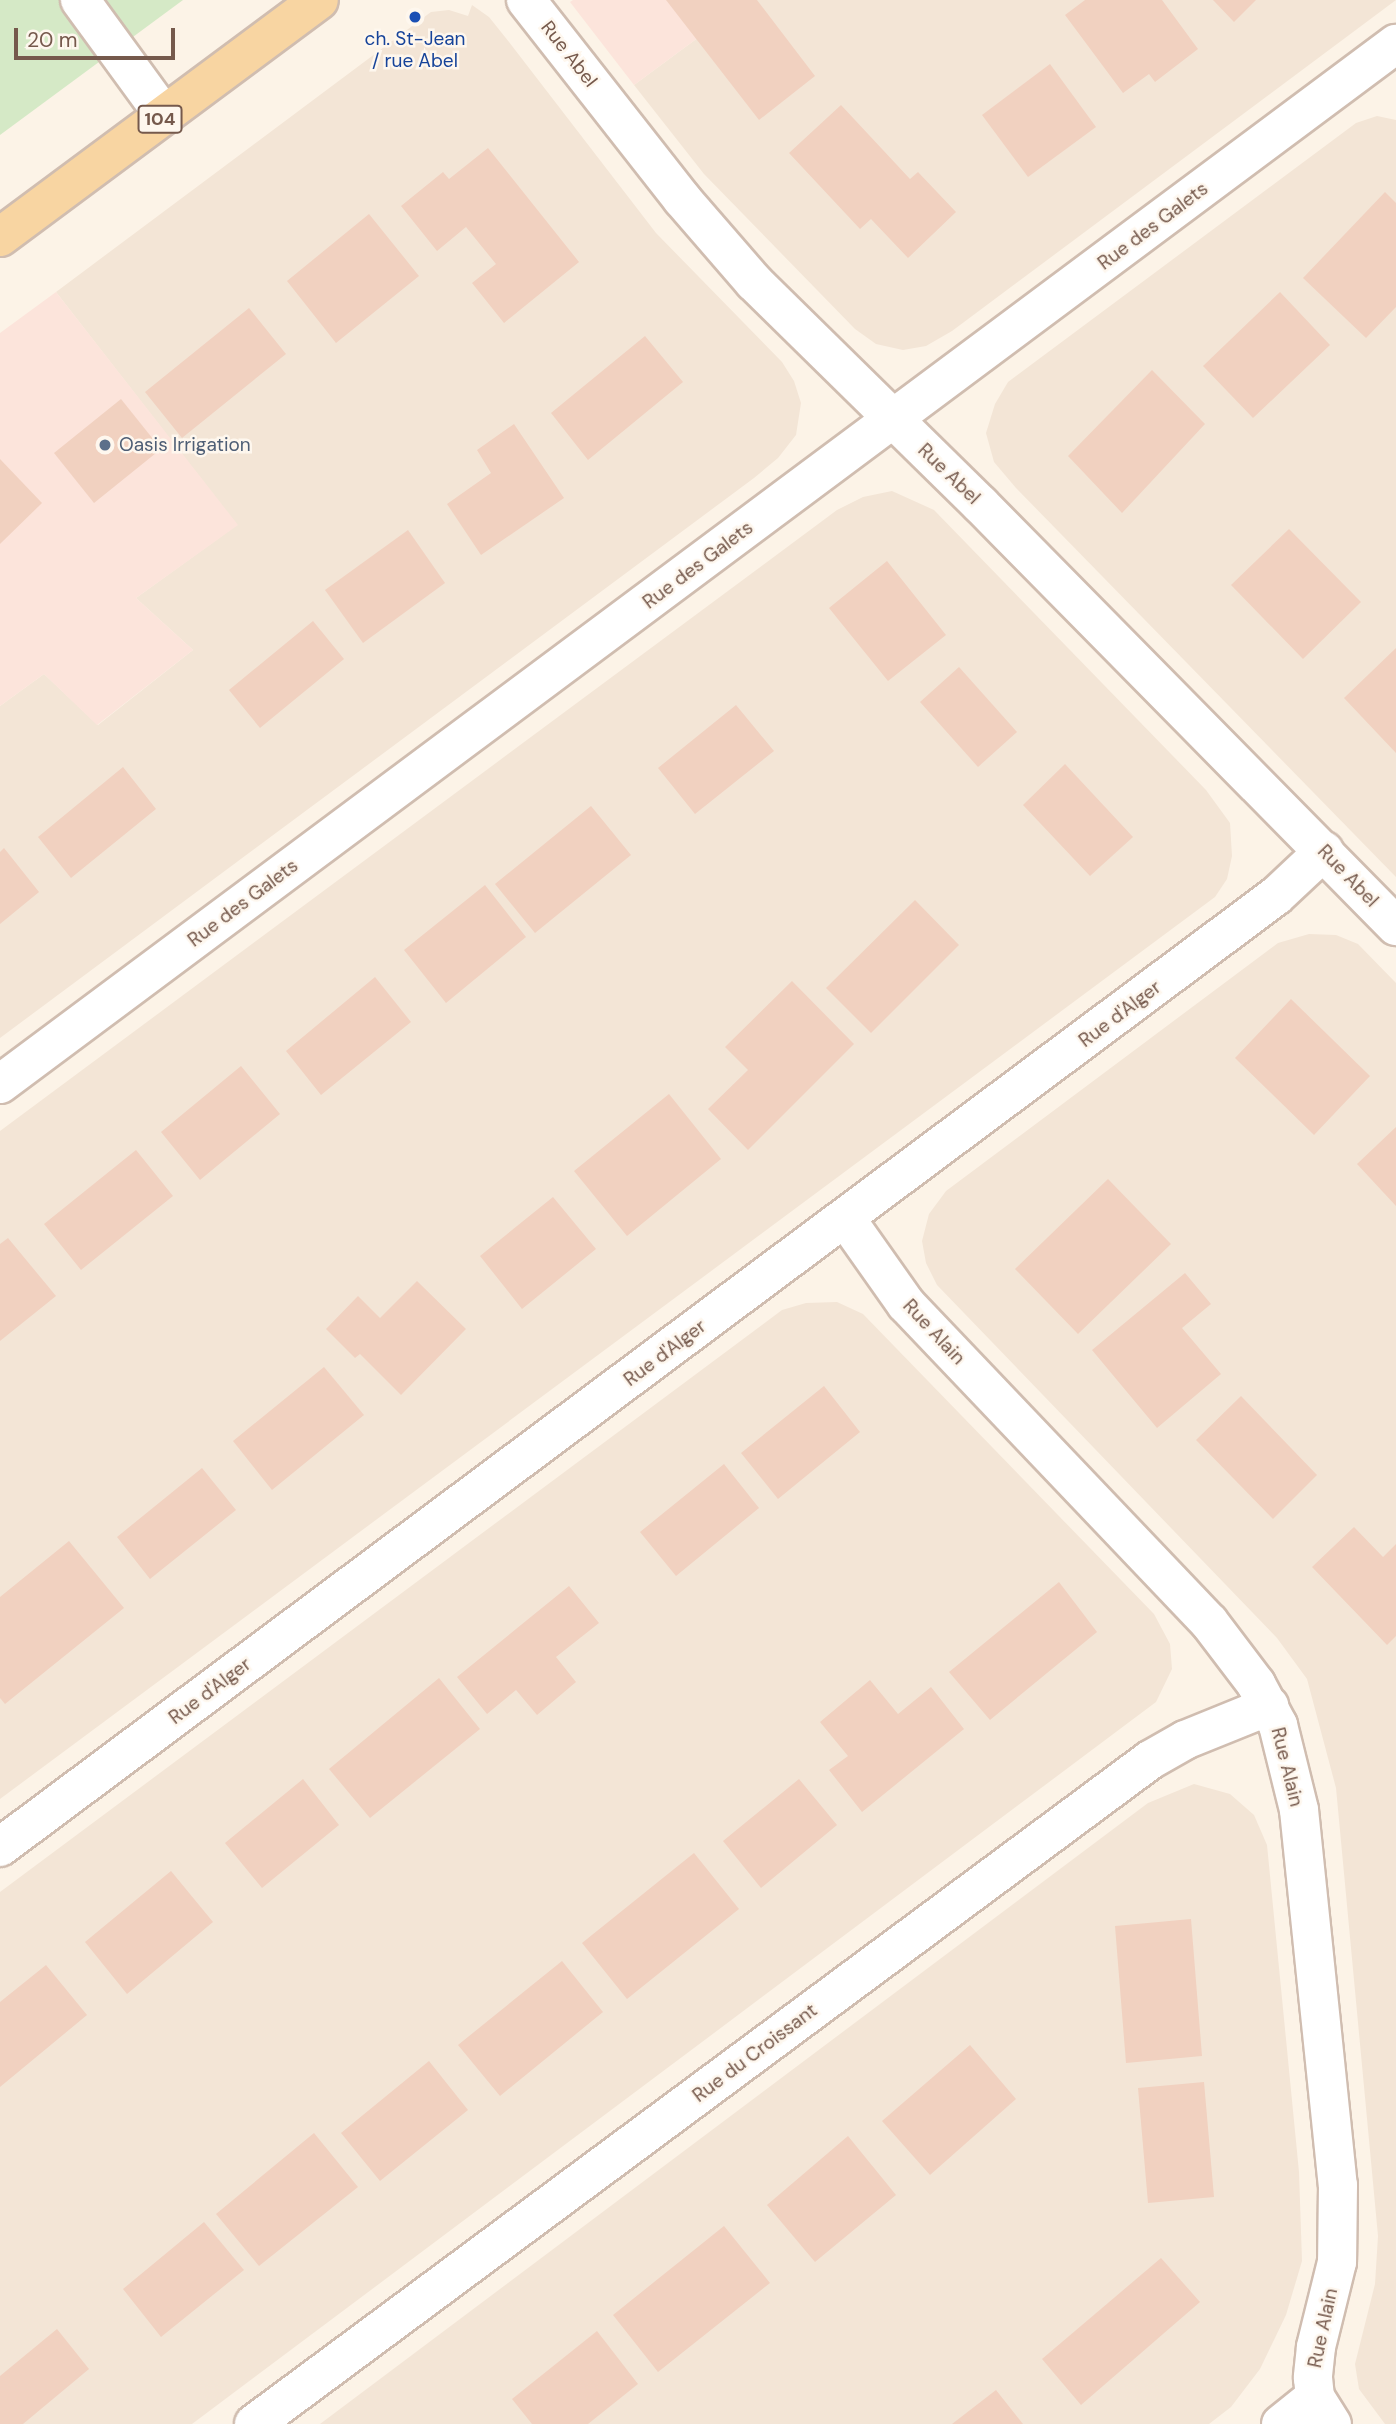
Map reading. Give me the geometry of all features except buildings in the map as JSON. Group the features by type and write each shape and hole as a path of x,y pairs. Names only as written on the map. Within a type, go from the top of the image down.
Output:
{"main road":[{"name":"104","path":"0,237 319,0"}],"street":[{"path":"80,0 164,116"},
{"name":"Rue Abel","path":"526,0 689,208 754,282 1396,926"},
{"name":"Rue des Galets","path":"0,1084 1395,46"},
{"name":"Rue d'Alger","path":"0,1847 1276,896 1324,851"},
{"name":"Rue Alain","path":"846,1219 906,1304 1181,1591 1233,1652 1269,1706 1286,1749 1299,1810 1338,2185 1337,2262 1315,2347 1312,2378 1323,2410"},
{"name":"Rue du Croissant","path":"254,2424 1150,1760 1185,1740 1269,1706"},
{"path":"1281,2424 1323,2410"}],"shaded area":[{"path":"749,0 1396,0 952,331 926,346 903,350 876,344 855,329 704,174 634,85"},
{"path":"749,0 634,85 570,2"},
{"path":"472,5 489,17 656,233 782,362 794,381 801,403 796,435 778,458 754,478 0,1038 0,706 44,674 98,725 193,650 136,598 237,525 56,292 431,12 449,10 468,16"},
{"path":"1377,116 1396,120 1396,877 1016,488 994,462 986,433 995,404 1008,382 1356,123"},
{"path":"56,292 238,525 136,598 193,650 97,725 44,674 0,706 0,333"},
{"path":"892,491 934,510 1206,790 1230,823 1232,856 1227,879 1215,897 0,1799 0,1131 837,510 863,497"},
{"path":"1309,934 1336,935 1358,944 1396,983 1396,2424 1385,2424 1359,2389 1355,2364 1375,2284 1378,2236 1336,1788 1307,1679 1277,1638 937,1285 926,1263 922,1241 929,1214 946,1191 1278,943"},
{"path":"837,1302 863,1314 1154,1614 1170,1644 1172,1669 1156,1702 192,2424 0,2424 0,1892 782,1310 806,1303"},
{"path":"1194,1784 1230,1794 1254,1815 1267,1845 1299,2172 1302,2261 1286,2315 1260,2369 1231,2407 1209,2424 320,2424 1148,1803"}],"green space":[{"path":"0,0 183,0 0,135"}],"place":[{"name":"ch. St-Jean / rue Abel","path":"415,17"},
{"name":"Oasis Irrigation","path":"105,445"}]}
